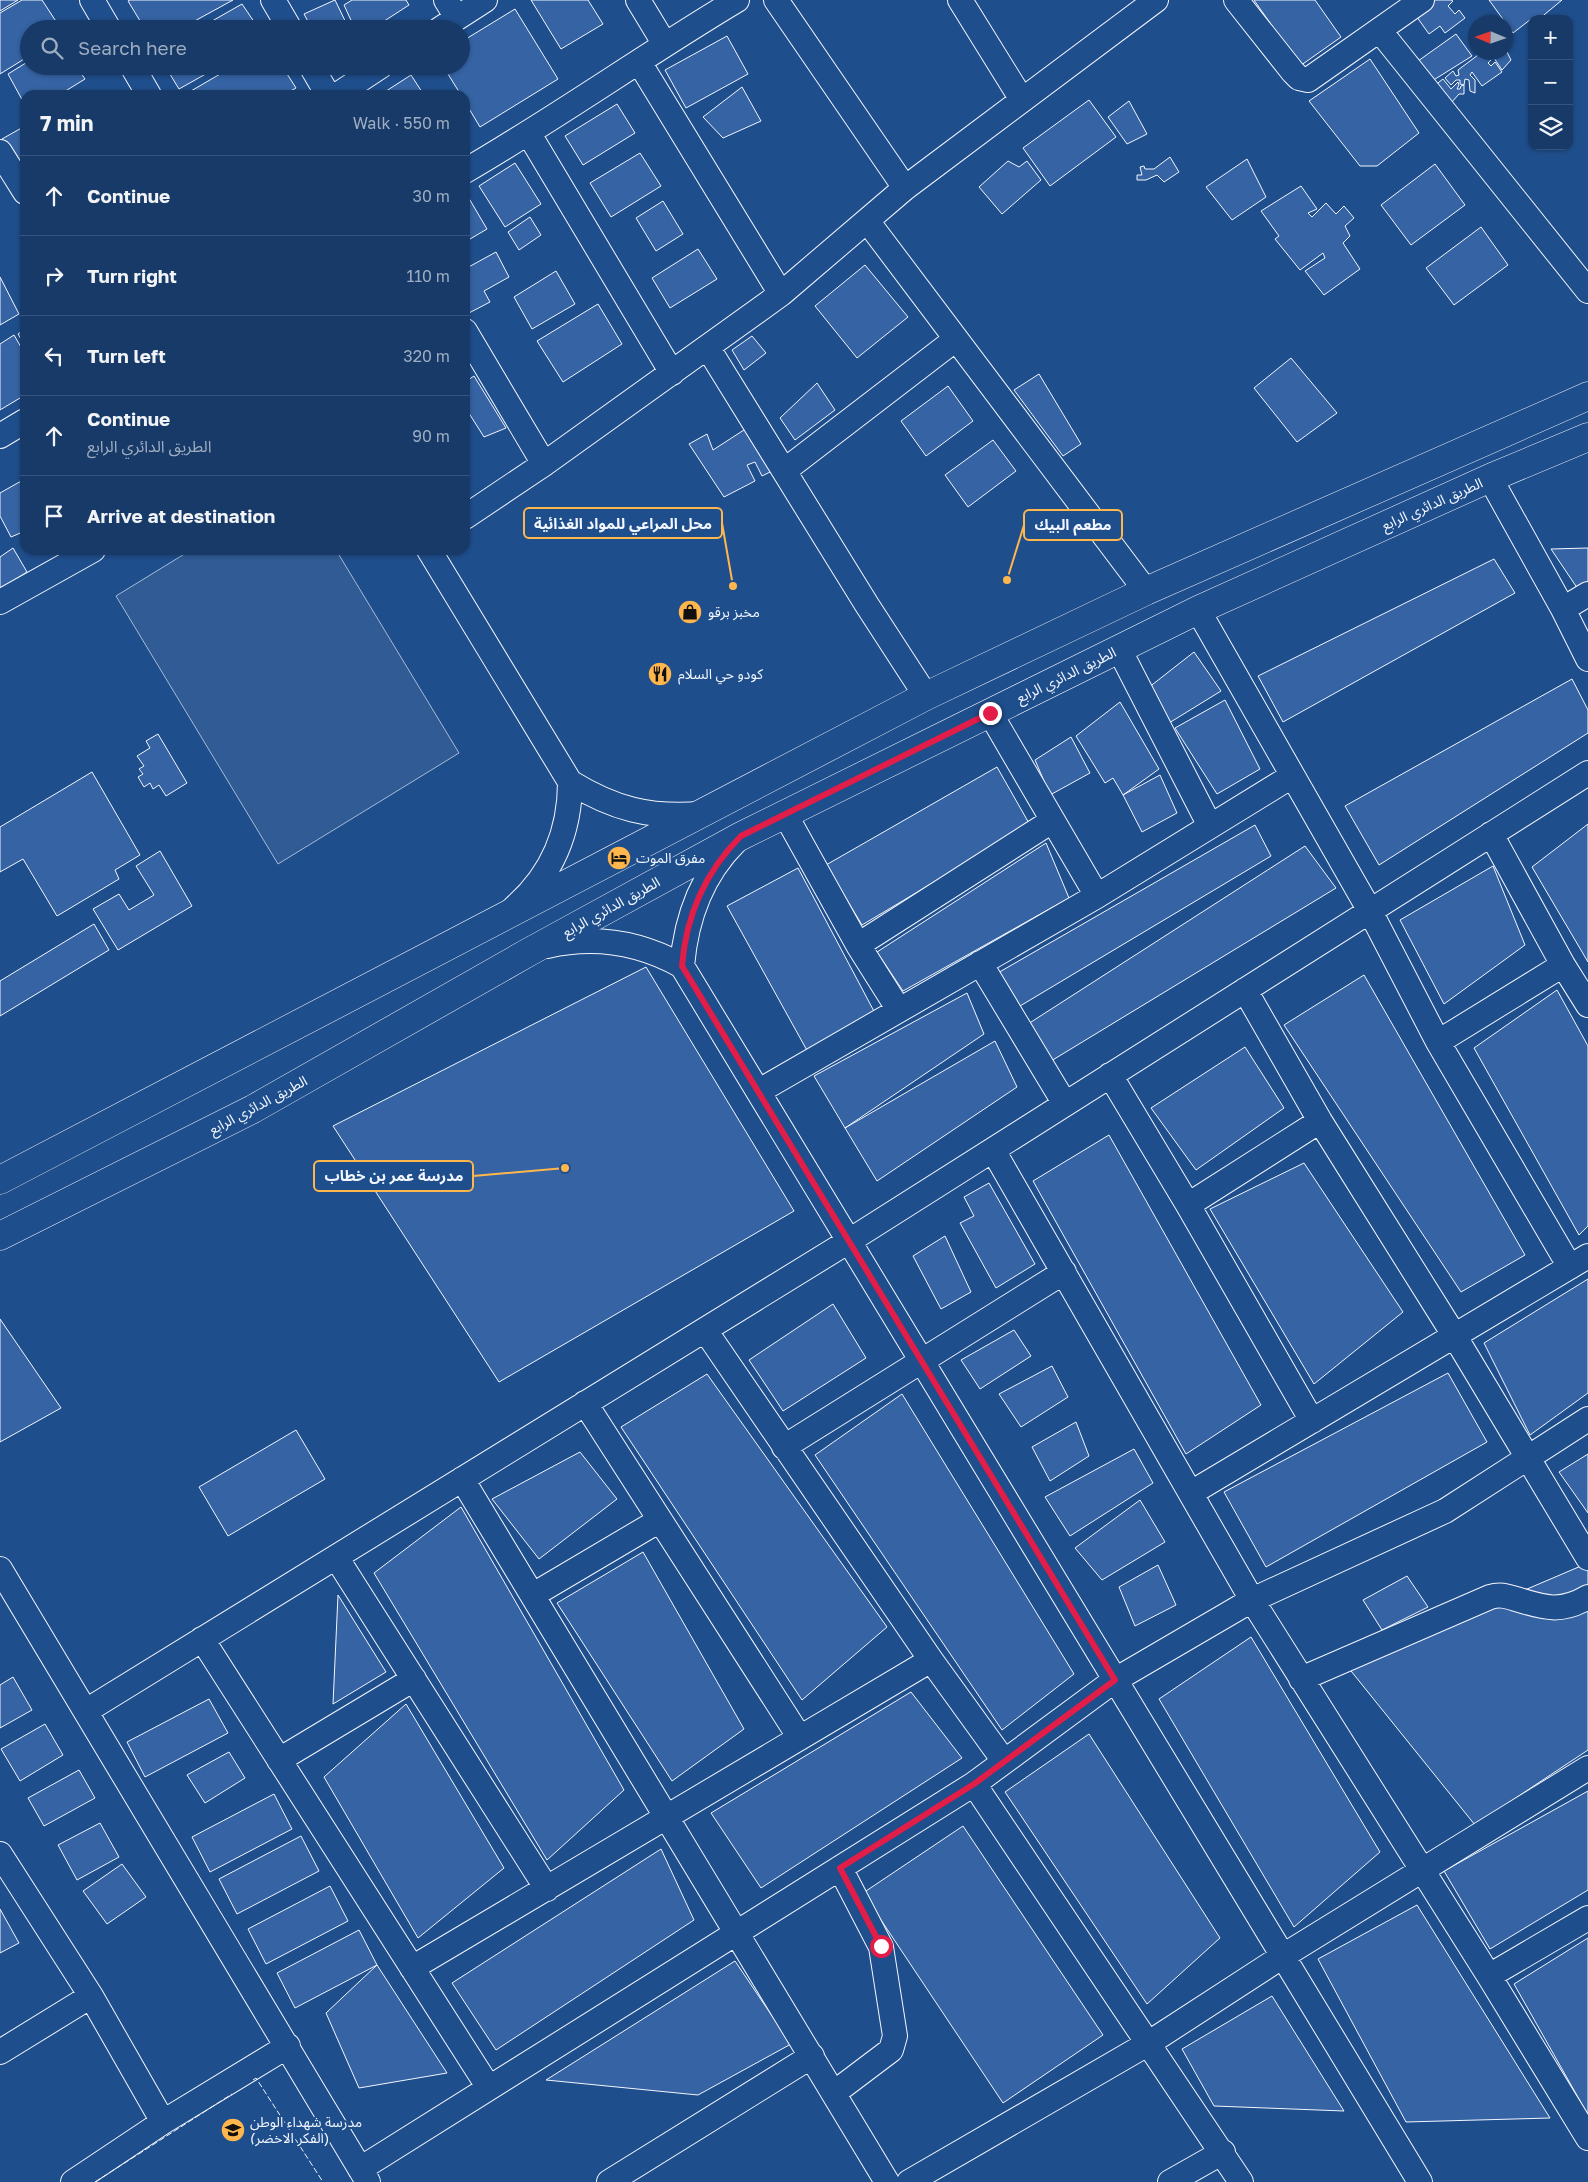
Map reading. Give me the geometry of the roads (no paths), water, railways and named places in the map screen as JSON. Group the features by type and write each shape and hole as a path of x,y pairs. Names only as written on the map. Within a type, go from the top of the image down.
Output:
{"main road":[{"path":"0,1180 233,1060 505,915 703,814 926,696 1146,591 1588,396"},
{"name":"الطريق الدائري الرابع","path":"0,1236 252,1109 529,952 741,836 1198,610 1490,478 1588,437"}],"street":[{"path":"92,0 104,20"},
{"path":"273,0 285,20"},
{"path":"447,16 485,0"},
{"path":"638,0 664,43"},
{"path":"470,168 529,134 639,62 664,43 737,0"},
{"path":"776,0 904,188"},
{"path":"960,0 1022,100"},
{"path":"1236,0 1293,72 1304,80 1313,78 1380,32 1422,0"},
{"path":"470,515 708,348 781,294 868,222 904,188 1022,100 1146,3"},
{"path":"1380,32 1588,291"},
{"path":"639,62 781,294"},
{"path":"137,75 146,90"},
{"path":"316,75 325,90"},
{"path":"345,90 367,75"},
{"path":"529,134 672,373"},
{"path":"0,152 20,184"},
{"path":"868,222 1146,591"},
{"path":"784,471 956,339"},
{"path":"470,340 544,464"},
{"path":"708,348 867,605 926,696"},
{"path":"0,436 20,424"},
{"path":"1490,478 1563,609 1588,659"},
{"path":"0,602 83,555"},
{"path":"432,555 570,782 594,796 647,814 675,816 703,814"},
{"path":"1563,609 1588,594"},
{"path":"1190,1493 1579,1261 1438,1042 1370,911 1198,610"},
{"path":"1119,649 1210,826"},
{"path":"990,713 1097,896"},
{"path":"86,1711 849,1241 1588,773"},
{"path":"759,1091 1097,896 1292,776"},
{"path":"505,915 525,898 542,878 555,855 565,831 570,806 570,782"},
{"path":"786,814 858,945 898,1010"},
{"path":"858,945 1052,821"},
{"path":"1491,834 1563,965 1588,1005"},
{"path":"682,966 687,929 696,901 715,866 741,836"},
{"path":"529,952 568,942 608,941 646,949 682,966 1420,2182"},
{"path":"980,963 1065,1104"},
{"path":"1438,1042 1563,965"},
{"path":"1244,990 1320,1122 1454,1335 1588,1558"},
{"path":"1110,1075 1188,1205 1312,1421"},
{"path":"1188,1205 1320,1122"},
{"path":"993,1150 1252,1600 1421,1871 1489,1976 1588,2138"},
{"path":"784,1446 1064,1272"},
{"path":"705,1330 931,1660 1004,1760"},
{"path":"585,1403 800,1738"},
{"path":"0,1569 288,2046 364,2176 489,2088 974,1784 1004,1760 1115,1680 1252,1600 1445,1511 1588,1420"},
{"path":"462,1479 738,1932 887,2182"},
{"path":"534,1595 660,1520"},
{"path":"336,1557 547,1889"},
{"path":"1301,1679 1499,1594 1544,1608 1561,1608 1588,1597"},
{"path":"202,1639 489,2088"},
{"path":"412,1968 668,1818 931,1660"},
{"path":"279,1760 414,1678"},
{"path":"909,2182 1149,2043 1283,1956 1588,1768"},
{"path":"974,1784 1223,2152 1241,2182"},
{"path":"0,1854 91,1996 163,2122"},
{"path":"834,2093 891,2050 895,2036 881,1946 840,1868"},
{"path":"1489,1976 1588,1918"},
{"path":"0,2052 91,1996"},
{"path":"73,2182 163,2122 288,2046"},
{"path":"609,2182 812,2056"},
{"path":"1170,2182 1223,2152"}],"place":[{"name":"مطعم البيك","path":"1007,580"},
{"name":"محل المراعي للمواد الغذائية","path":"733,586"},
{"name":"مخبز برقو","path":"690,612"},
{"name":"كودو حي السلام","path":"660,674"},
{"name":"مفرق الموت","path":"619,858"},
{"name":"مدرسة عمر بن خطاب","path":"565,1168"},
{"name":"مدرسة شهداء الوطن (الفكر الاخضر)","path":"233,2130"}]}
